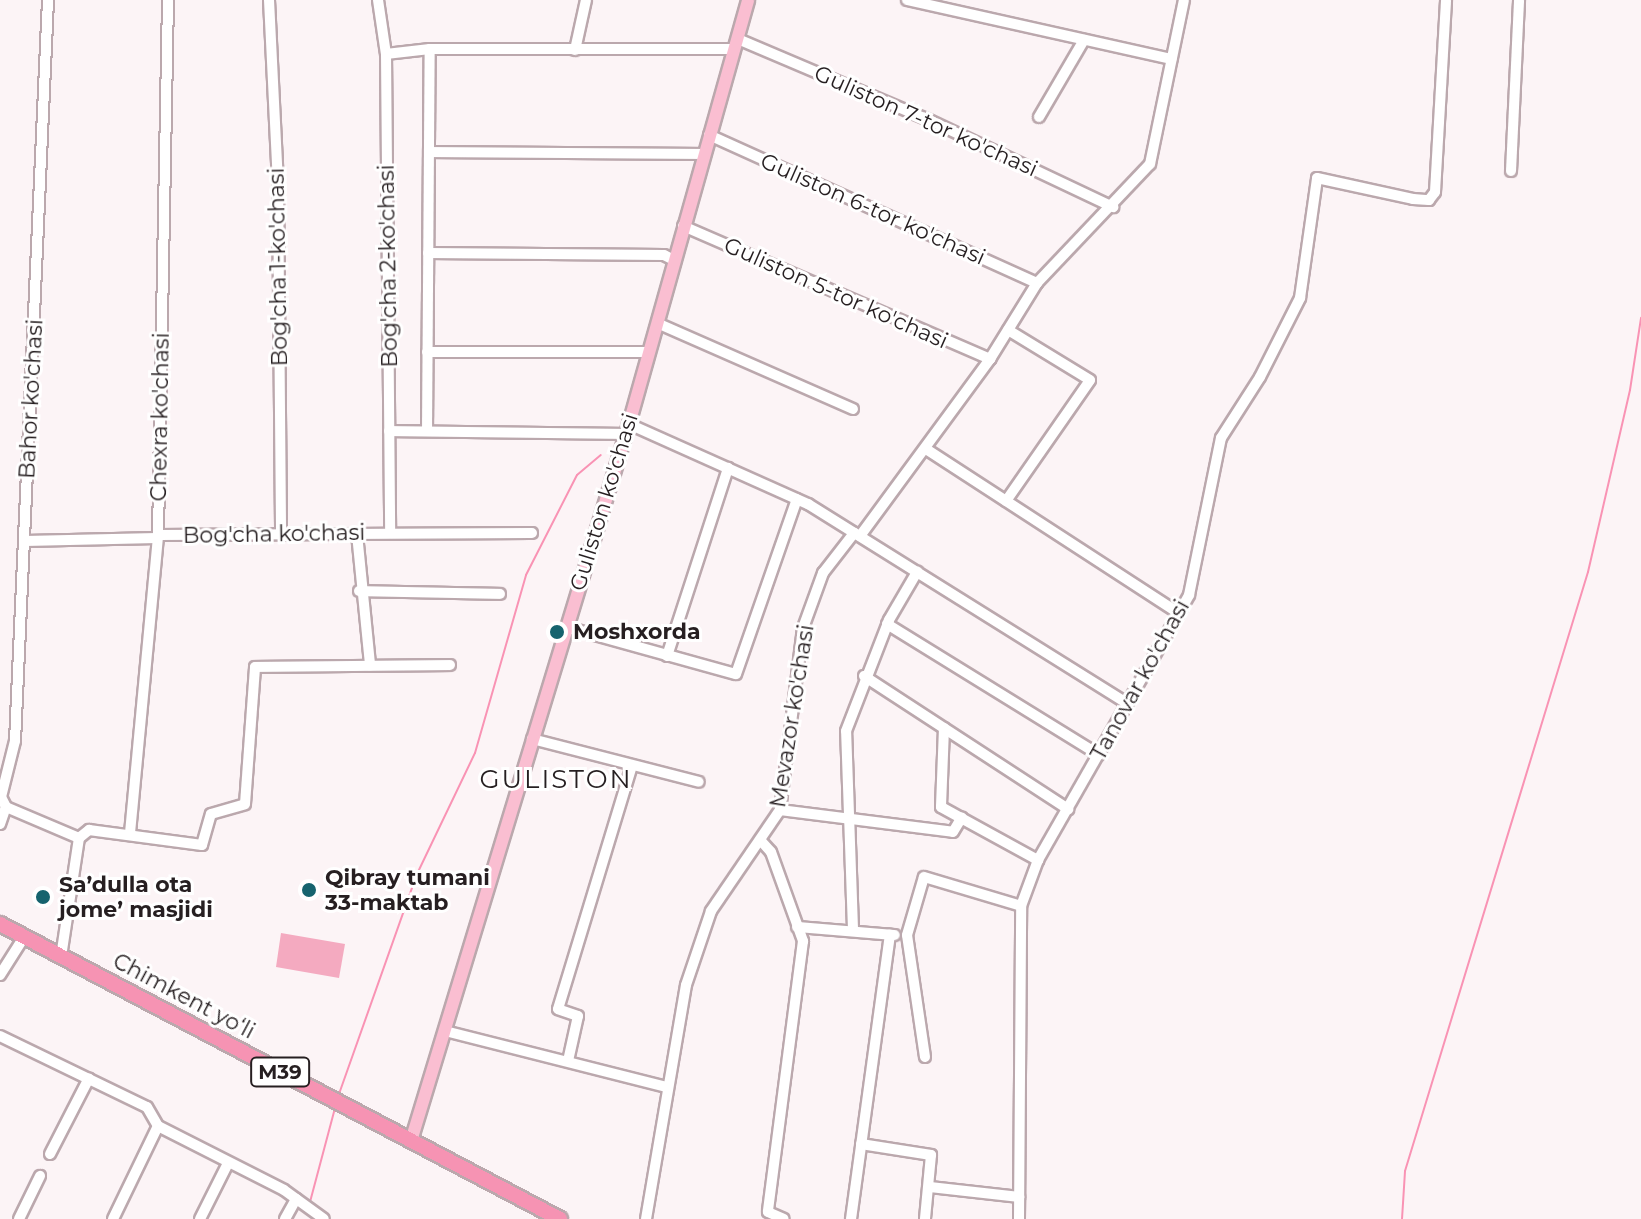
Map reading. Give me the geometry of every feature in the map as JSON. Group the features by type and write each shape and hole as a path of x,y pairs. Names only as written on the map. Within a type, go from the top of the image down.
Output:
{"highway":[{"name":"Chimkent yo‘li","path":"0,924 560,1219"}],"main road":[{"name":"Guliston ko'chasi","path":"411,1141 627,429 702,154 748,0"}],"street":[{"name":"Bahor ko'chasi","path":"0,824 15,741 48,0"},
{"name":"Chexra ko'chasi","path":"130,833 157,537 168,0"},
{"name":"Bog'cha 1-ko'chasi","path":"269,0 278,182 281,534"},
{"name":"Bog'cha 2-ko'chasi","path":"378,0 386,54 390,532"},
{"path":"575,50 586,0"},
{"path":"907,0 1171,59"},
{"name":"Mevazor ko'chasi","path":"646,1219 666,1087 686,985 711,911 762,842 780,810 803,628 823,573 926,449 990,359 1037,283 1113,207 1150,164 1184,0"},
{"name":"Tanovar ko'chasi","path":"1019,1219 1021,906 1038,860 1189,595 1221,438 1260,377 1300,298 1317,178 1413,199 1429,200 1435,192 1446,0"},
{"path":"1511,171 1519,0"},
{"path":"1039,117 1084,40"},
{"path":"386,54 430,49 575,50 736,44"},
{"name":"Guliston 7-tor ko'chasi","path":"736,44 929,120 1113,207"},
{"path":"427,431 430,49"},
{"name":"Guliston 6-tor ko'chasi","path":"709,135 1037,283"},
{"path":"430,152 702,154"},
{"name":"Guliston 5-tor ko'chasi","path":"683,226 990,359"},
{"path":"428,253 664,255 674,260"},
{"path":"657,323 853,409"},
{"path":"1006,501 1090,380 1008,330"},
{"path":"427,352 647,352"},
{"path":"389,431 627,429 797,499 1128,704"},
{"path":"926,449 1179,613"},
{"path":"667,656 728,468"},
{"path":"566,627 736,674 797,499"},
{"name":"Bog'cha ko'chasi","path":"25,541 390,532 532,533"},
{"path":"357,534 359,591 370,665"},
{"path":"853,929 846,731 864,676 887,624 917,572"},
{"path":"359,591 500,594"},
{"path":"887,624 1099,755"},
{"path":"61,957 79,838 89,830 130,833 202,845 211,814 245,804 255,667 450,665"},
{"path":"864,676 1068,809"},
{"path":"944,728 941,807 1038,860"},
{"path":"532,739 699,782"},
{"path":"568,1061 578,1016 558,1009 632,766"},
{"path":"3,801 79,838"},
{"path":"780,810 953,832 962,817"},
{"path":"762,842 771,852 803,941 768,1212 784,1219"},
{"path":"925,1057 907,935 924,877 1021,906"},
{"path":"797,927 907,935"},
{"path":"851,1219 890,935"},
{"path":"0,975 24,937"},
{"path":"445,1031 666,1087"},
{"path":"0,1036 147,1107 158,1126 296,1199 324,1219"},
{"path":"50,1154 89,1078"},
{"path":"113,1219 158,1126"},
{"path":"861,1144 929,1153 930,1187 925,1219"},
{"path":"200,1219 228,1163"},
{"path":"19,1219 40,1176"},
{"path":"930,1187 1019,1197"},
{"path":"285,1219 296,1199"}],"shaded area":[{"path":"281,933 345,944 339,978 276,967"}],"waterway":[{"path":"1402,1219 1405,1171 1588,572 1630,390 1641,318"},
{"path":"339,1094 417,874 475,753 526,575 577,475 601,455"},
{"path":"310,1202 335,1108"}],"place":[{"name":"Moshxorda","path":"557,632"},
{"name":"Qibray tumani 33-maktab","path":"309,890"},
{"name":"Sa’dulla ota jome’ masjidi","path":"43,897"}],"district":[{"name":"GULISTON","path":"556,780"}]}
